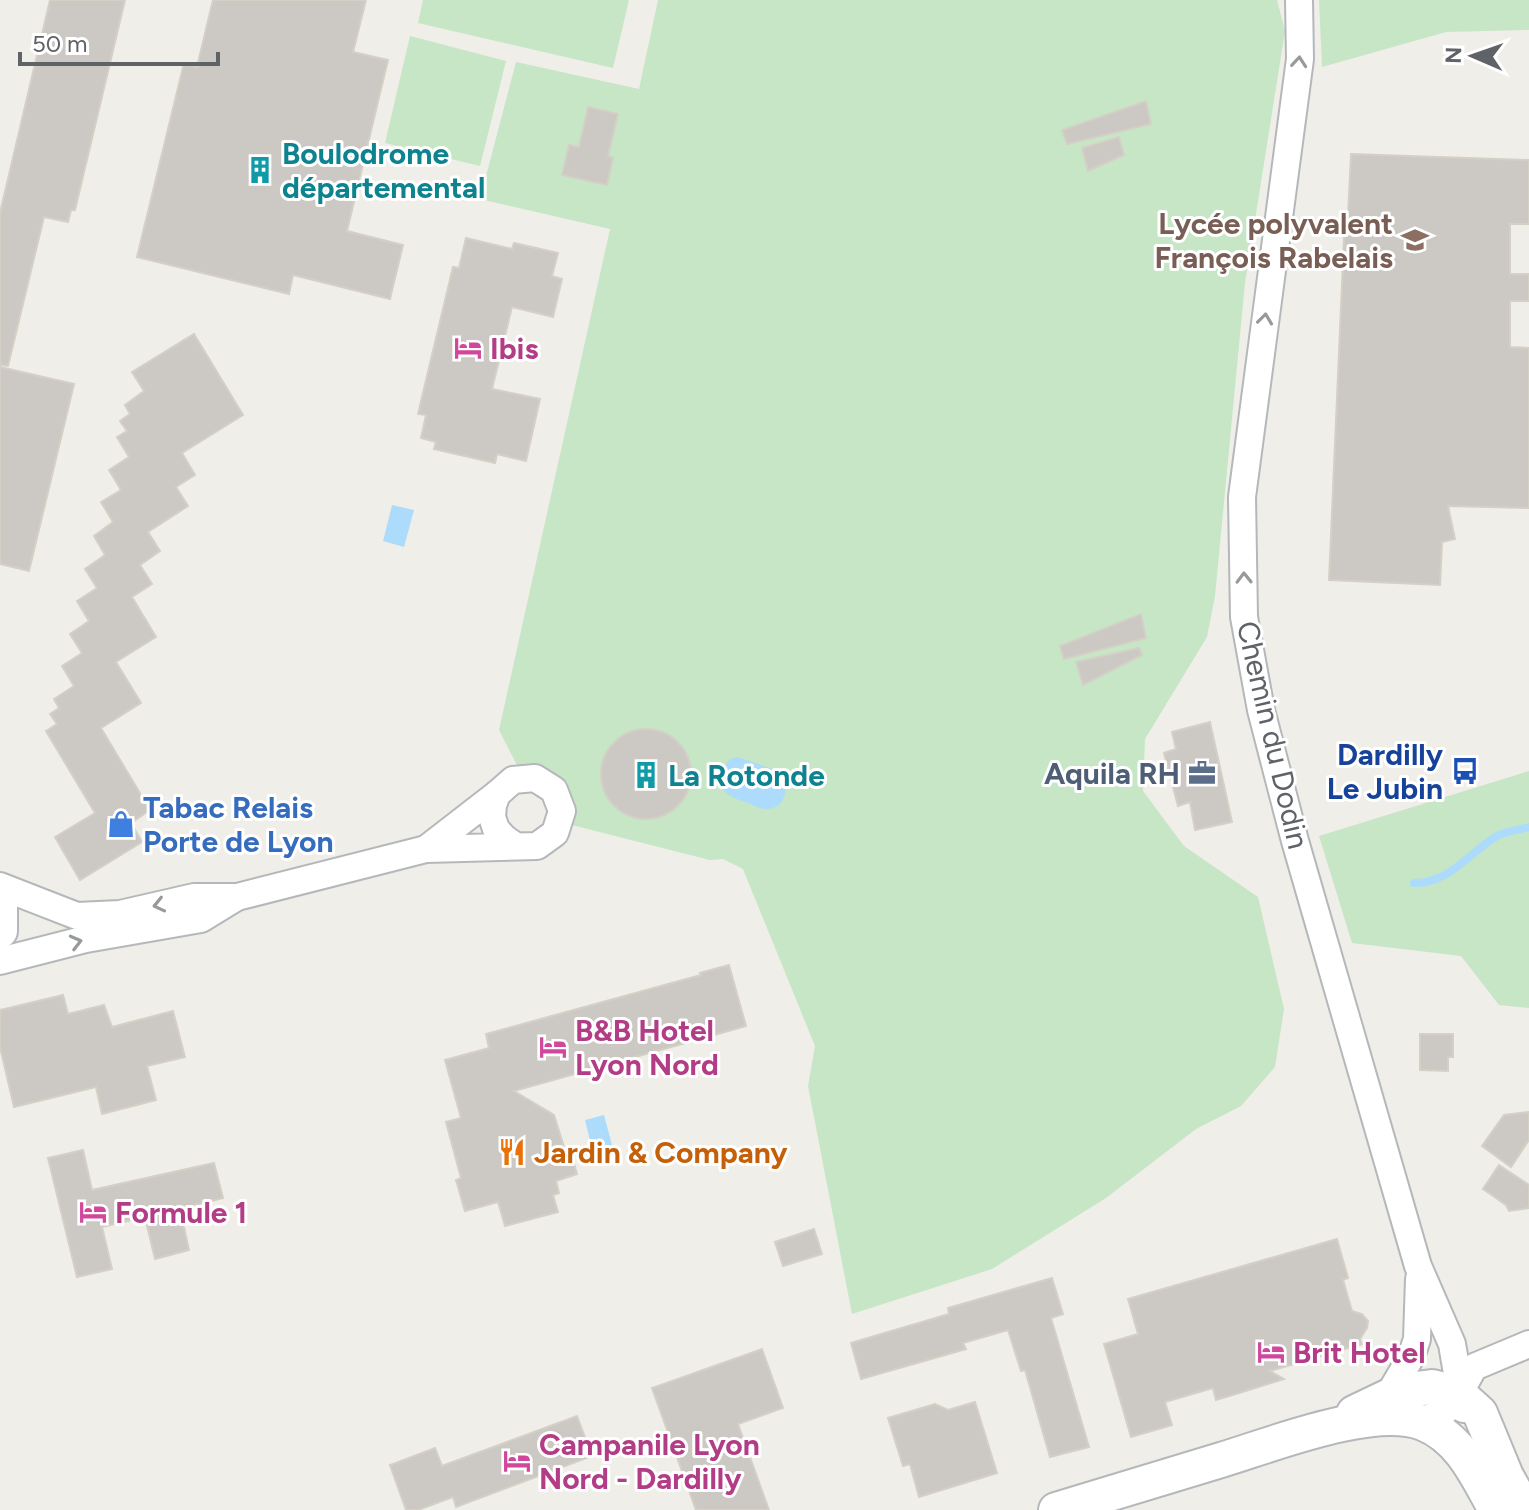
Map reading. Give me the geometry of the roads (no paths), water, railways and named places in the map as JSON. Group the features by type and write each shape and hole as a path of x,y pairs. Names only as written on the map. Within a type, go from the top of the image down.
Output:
{"street":[{"name":"Chemin du Dodin","path":"1299,0 1300,59 1242,497 1244,617 1261,710 1295,841 1418,1266 1452,1344 1459,1394 1468,1426 1502,1510"},
{"path":"0,886 77,916 120,914 194,897 237,897 426,849 537,846 555,833 562,811 560,800 554,790 535,778 513,780 426,849"},
{"path":"497,794 492,817 504,838 514,845"},
{"path":"0,961 86,939 201,919 237,897"},
{"path":"0,900 0,931"},
{"name":"Chemin du Dodin","path":"1388,1396 1411,1357 1417,1339 1418,1266"},
{"path":"1420,1422 1445,1411 1474,1367 1529,1344"},
{"path":"1325,1429 1400,1391 1432,1387 1459,1394 1480,1413 1506,1476 1525,1510"},
{"path":"1056,1510 1325,1429 1371,1419 1397,1418 1420,1422 1441,1432 1465,1455 1496,1510"}],"water":[{"path":"392,505 414,510 404,547 383,541"},
{"path":"738,757 778,771 785,788 779,805 761,808 725,792 719,776 721,768"},
{"path":"604,1115 615,1156 595,1161 585,1120"}],"waterway":[{"path":"1414,883 1427,882 1449,873 1497,836 1529,827"}],"place":[{"name":"Boulodrome départemental","path":"260,170"},
{"name":"Lycée polyvalent François Rabelais","path":"1415,240"},
{"name":"Ibis","path":"468,348"},
{"name":"Dardilly Le Jubin","path":"1465,771"},
{"name":"Aquila RH","path":"1202,773"},
{"name":"La Rotonde","path":"646,775"},
{"name":"Tabac Relais Porte de Lyon","path":"121,824"},
{"name":"B&B Hotel Lyon Nord","path":"553,1047"},
{"name":"Jardin & Company","path":"512,1152"},
{"name":"Formule 1","path":"93,1212"},
{"name":"Brit Hotel","path":"1271,1352"},
{"name":"Campanile Lyon Nord - Dardilly","path":"517,1461"}]}
